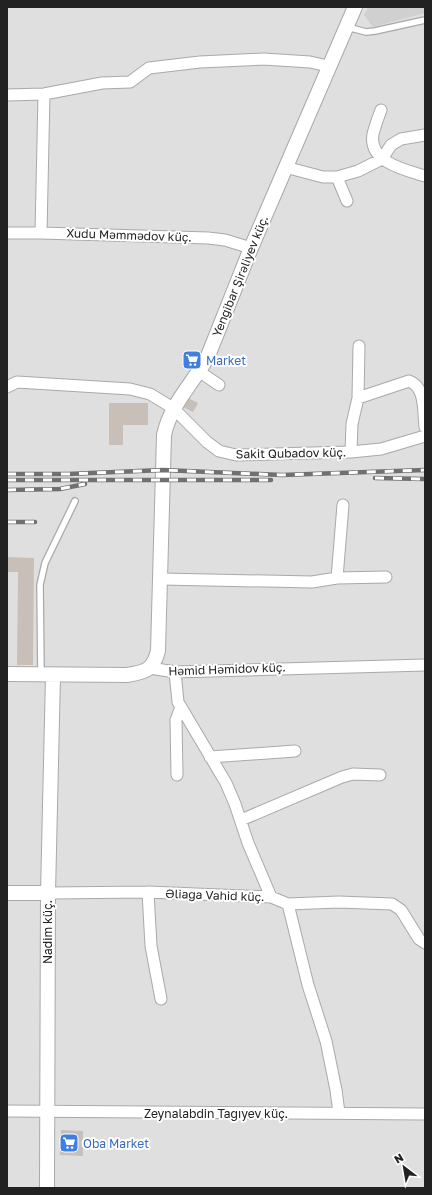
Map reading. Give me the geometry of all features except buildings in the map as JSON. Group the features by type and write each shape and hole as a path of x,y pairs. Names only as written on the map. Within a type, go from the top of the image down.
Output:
{"street":[{"name":"Yengibar Şirəliyev küç.","path":"150,668 156,660 158,651 162,579 164,435 167,421 173,408 200,372 208,356 285,167 355,7"},
{"path":"7,95 44,94 102,83 130,82 149,68 200,62 264,59 310,62 328,66"},
{"path":"41,232 44,94"},
{"path":"381,110 373,135 374,148 382,159 401,169 425,176"},
{"path":"285,167 323,177 337,177 358,171 382,159 391,145 401,139 425,135"},
{"path":"337,177 347,201"},
{"name":"Xudu Məmmədov küç.","path":"7,233 41,232 208,238 225,240 251,248"},
{"path":"351,452 352,424 358,398 359,346"},
{"path":"200,372 219,385"},
{"path":"358,398 409,381 416,384 421,392 425,427"},
{"name":"Sakit Qubadov küç.","path":"8,385 17,382 130,389 150,394 173,408 207,442 219,451 230,454 351,452 381,449 425,436"},
{"path":"337,578 343,505"},
{"path":"162,579 312,582 337,578 386,577"},
{"name":"Həmid Həmidov küç.","path":"7,674 47,676 127,675 141,673 150,668 175,672 425,665"},
{"path":"175,672 176,694 181,707 226,783 241,820 248,843 271,897"},
{"name":"Nadim küç.","path":"47,676 47,1188"},
{"path":"177,775 176,720 181,707"},
{"path":"210,758 294,751"},
{"path":"241,820 342,777 353,774 380,775"},
{"path":"148,892 151,946 161,999"},
{"name":"Əliağa Vahid küç.","path":"7,893 148,892 271,897 288,904 339,902 392,904 401,910 419,939 425,943"},
{"path":"288,904 308,985 326,1041 339,1113"},
{"name":"Zeynalabdin Tağıyev küç.","path":"7,1112 425,1114"}],"lane":[{"path":"346,26 366,32 425,20"},
{"path":"47,676 40,585 45,563 75,501"}],"shaded area":[{"path":"7,7 425,7 425,1188 7,1188"},
{"path":"368,7 425,7 425,13 373,27 364,15"}],"railway":[{"path":"7,474 68,474 163,470 282,475 425,470"},
{"path":"375,478 425,479"},
{"path":"7,480 271,480"},
{"path":"7,490 60,489 85,484"},
{"path":"7,522 35,522"}],"place":[{"name":"Market","path":"192,360"},
{"name":"Oba Market","path":"69,1143"}]}
